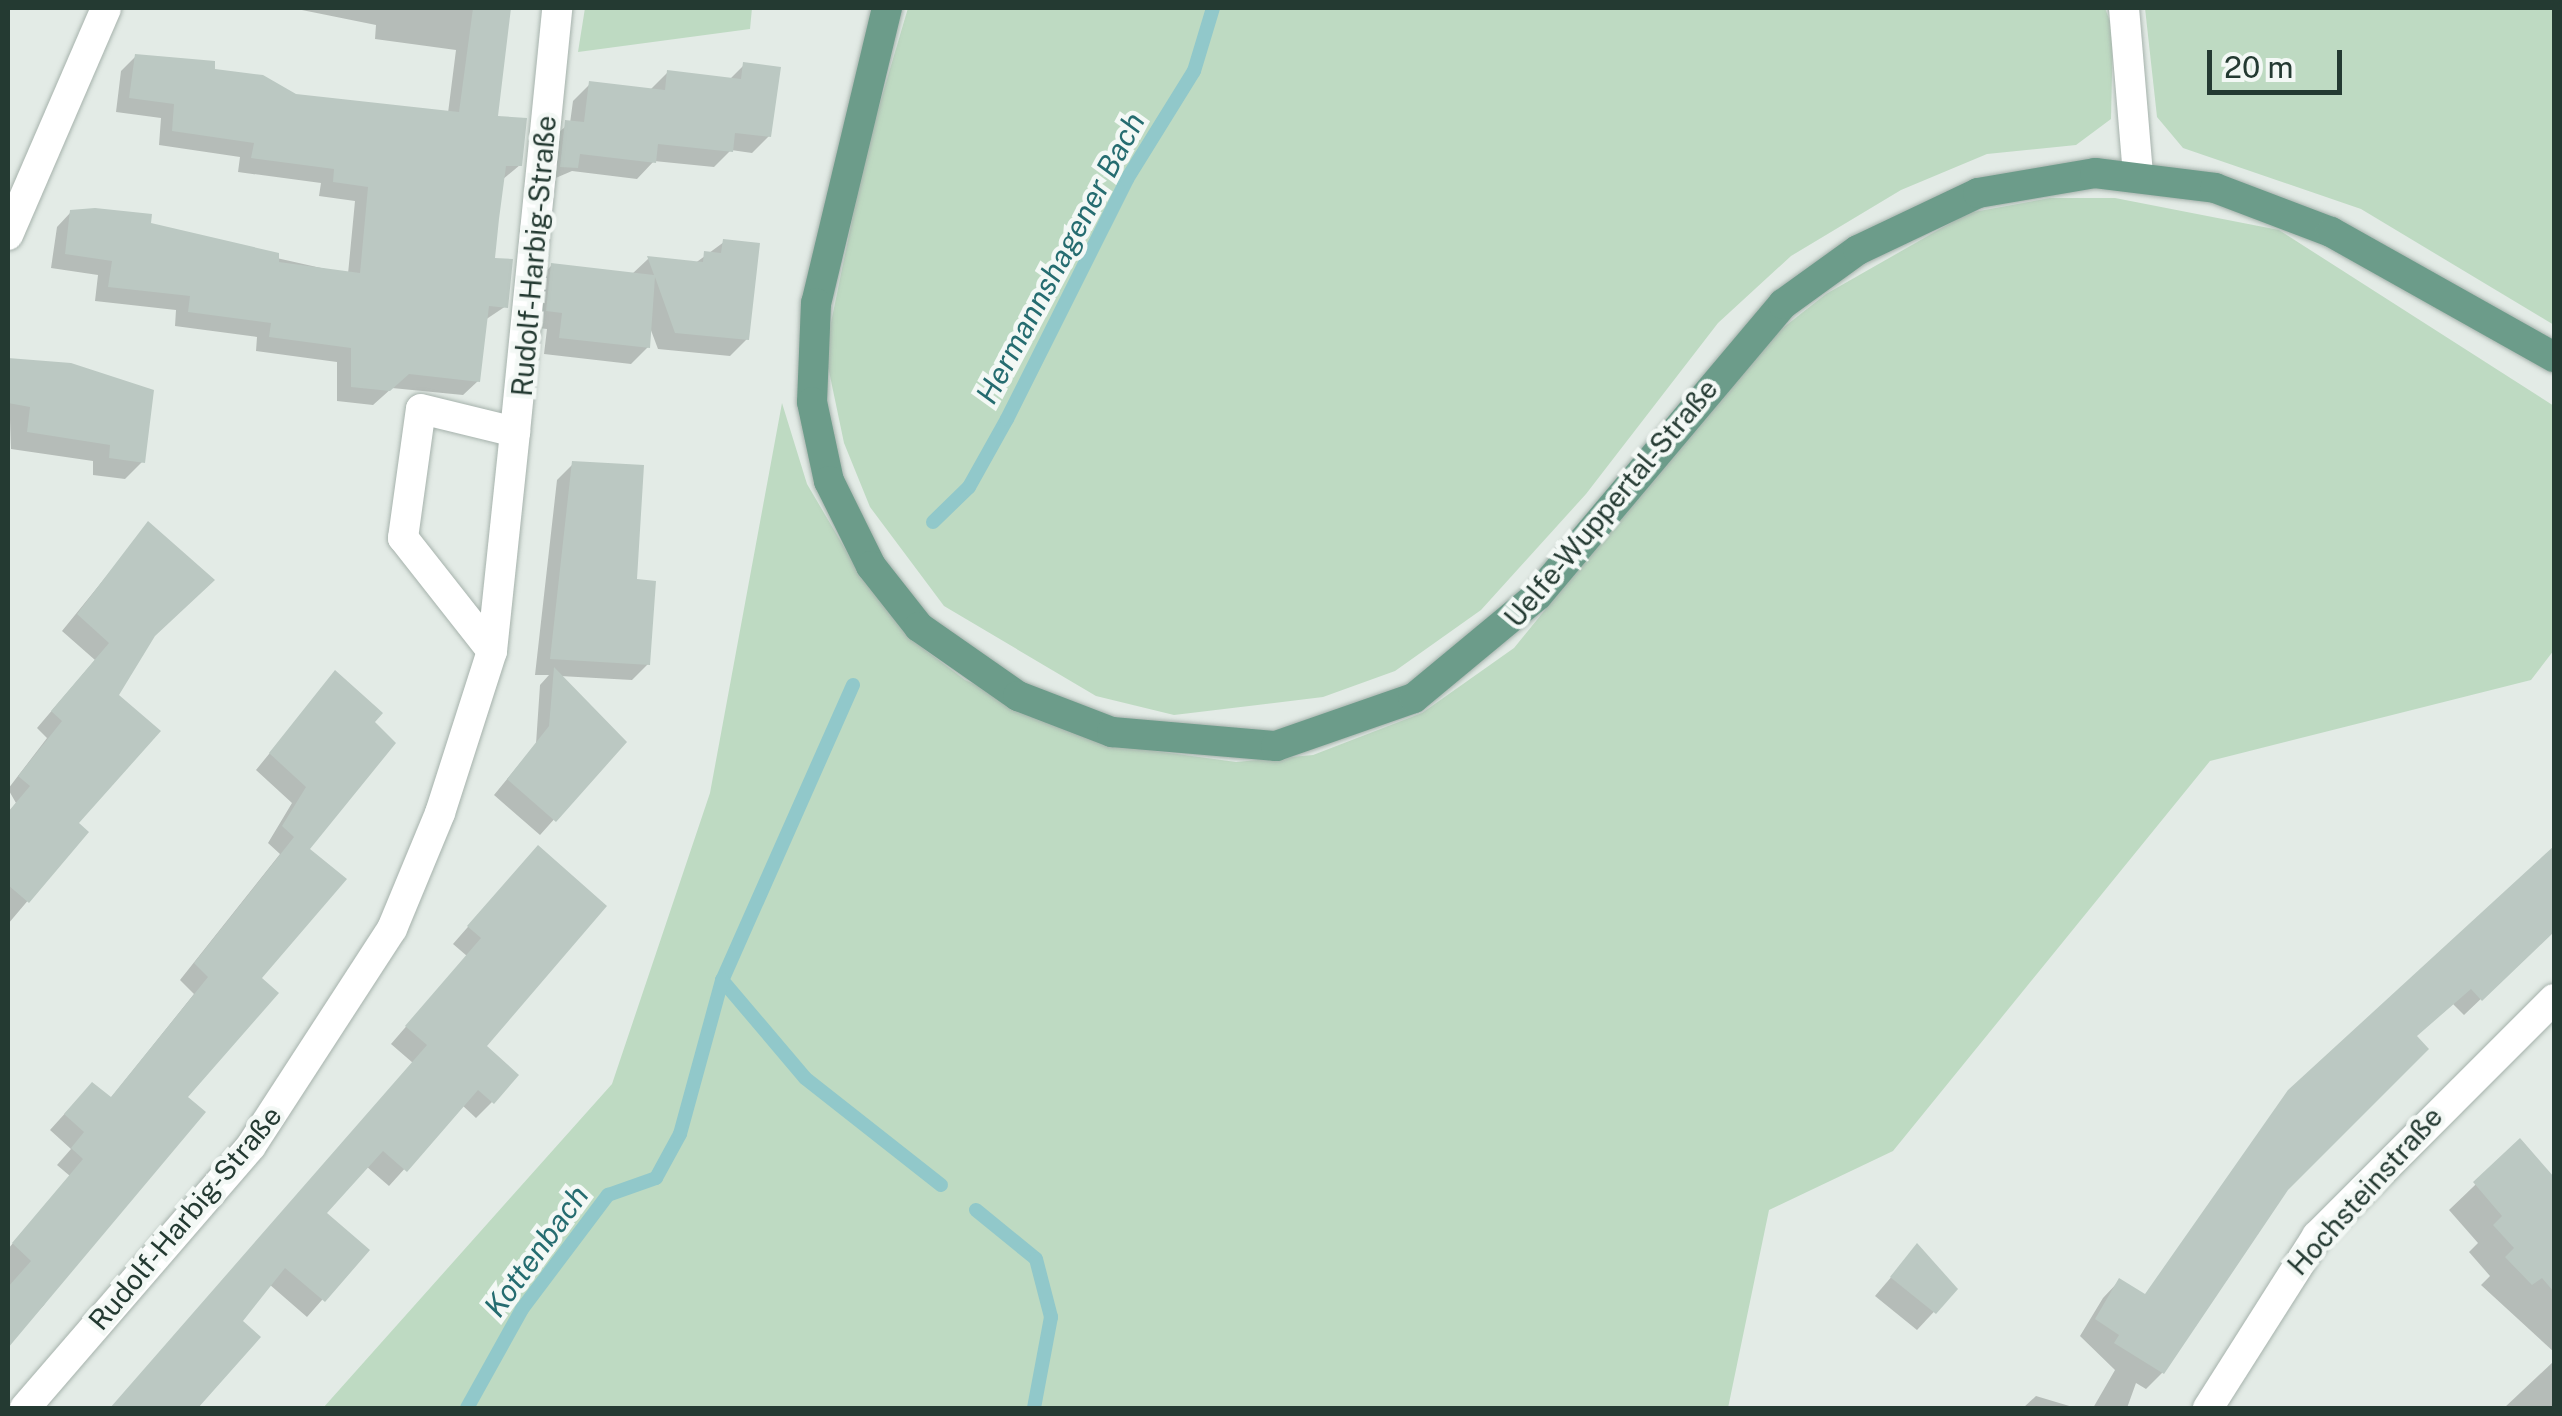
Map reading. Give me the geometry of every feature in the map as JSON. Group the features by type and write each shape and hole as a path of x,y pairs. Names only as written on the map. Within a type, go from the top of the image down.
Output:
{"main road":[{"name":"Uelfe-Wuppertal-Straße","path":"887,8 816,303 812,402 830,480 878,576 941,646 1061,715 1174,743 1234,750 1309,741 1414,698 1525,609 1753,335 1821,276 1978,192 2045,176 2138,173 2215,188 2307,221 2554,357"}],"street":[{"path":"8,235 106,8"},
{"name":"Rudolf-Harbig-Straße","path":"25,1408 251,1146 344,1012 433,829 492,651 403,538 421,409 515,432 557,8"},
{"path":"2124,8 2138,173"},
{"path":"492,651 515,432"},
{"name":"Hochsteinstraße","path":"2208,1408 2316,1236 2550,1014"}],"green space":[{"path":"585,8 752,8 750,29 578,52"},
{"path":"908,8 2105,8 2113,30 2111,119 2076,145 1987,154 1901,190 1791,256 1718,323 1586,494 1481,610 1395,671 1323,697 1174,715 1096,696 944,606 870,507 844,443 825,352 867,147"},
{"path":"2145,8 2554,8 2554,325 2361,209 2183,148 2157,117"},
{"path":"2050,198 2115,198 2279,230 2554,406 2554,650 2531,680 2210,761 1893,1151 1769,1210 1728,1408 323,1408 612,1084 710,793 782,403 807,484 860,574 908,637 965,680 1111,745 1236,762 1313,755 1422,713 1514,648 1760,346 1826,294 1968,213"}],"building":[{"path":"473,8 511,8 498,116 527,118 522,166 506,166 495,258 513,259 508,308 489,306 480,382 409,374 390,391 351,387 351,348 269,337 271,323 188,312 190,296 108,287 112,261 65,254 70,210 95,208 152,214 151,223 279,253 279,262 360,273 368,187 333,182 334,169 251,158 254,143 172,131 174,104 129,98 135,54 215,61 215,69 263,75 296,94 459,112"},
{"path":"743,62 781,67 771,137 735,133 733,152 658,144 656,163 580,154 578,168 560,167 565,120 584,122 589,81 665,90 667,70 741,79"},
{"path":"723,239 760,243 749,340 675,333 655,277 650,348 559,338 562,313 546,311 551,263 654,275 647,256 703,262 704,251 721,253"},
{"path":"8,358 71,363 154,390 145,463 109,458 110,445 27,432 30,407 8,403"},
{"path":"572,461 644,465 637,579 656,581 650,665 550,659"},
{"path":"148,521 215,580 155,636 119,695 161,731 79,823 89,832 29,903 8,885 8,812 30,786 18,776 62,721 51,711 109,643 77,614"},
{"path":"554,667 627,742 556,822 507,779 549,726"},
{"path":"335,670 383,713 375,722 396,743 310,849 347,879 262,978 279,993 188,1097 206,1112 8,1348 8,1287 31,1261 12,1243 83,1159 71,1148 84,1132 64,1114 92,1082 111,1097 208,977 194,963 294,837 282,826 306,787 269,753"},
{"path":"538,845 607,906 487,1046 519,1075 494,1104 478,1090 407,1172 383,1151 327,1213 370,1250 325,1302 285,1268 243,1321 261,1337 198,1408 110,1408 427,1045 405,1026 481,938 467,926"},
{"path":"2554,846 2554,932 2482,1001 2471,989 2417,1036 2429,1049 2288,1190 2164,1374 2114,1343 2119,1335 2095,1319 2119,1278 2145,1294 2288,1090"},
{"path":"2520,1138 2554,1177 2554,1292 2542,1278 2532,1285 2505,1257 2514,1248 2493,1225 2502,1216 2473,1182"},
{"path":"1917,1243 1958,1289 1936,1314 1890,1277"}],"waterway":[{"name":"Hermannshagener Bach","path":"933,522 969,487 1007,419 1127,179 1194,71 1213,8"},
{"name":"Hermannshagener Bach","path":"853,685 722,980 805,1078 941,1185"},
{"name":"Kottenbach","path":"467,1408 522,1309 608,1195 656,1178 680,1134 722,980"},
{"name":"Hermannshagener Bach","path":"976,1210 1036,1259 1051,1317 1034,1408"}]}
